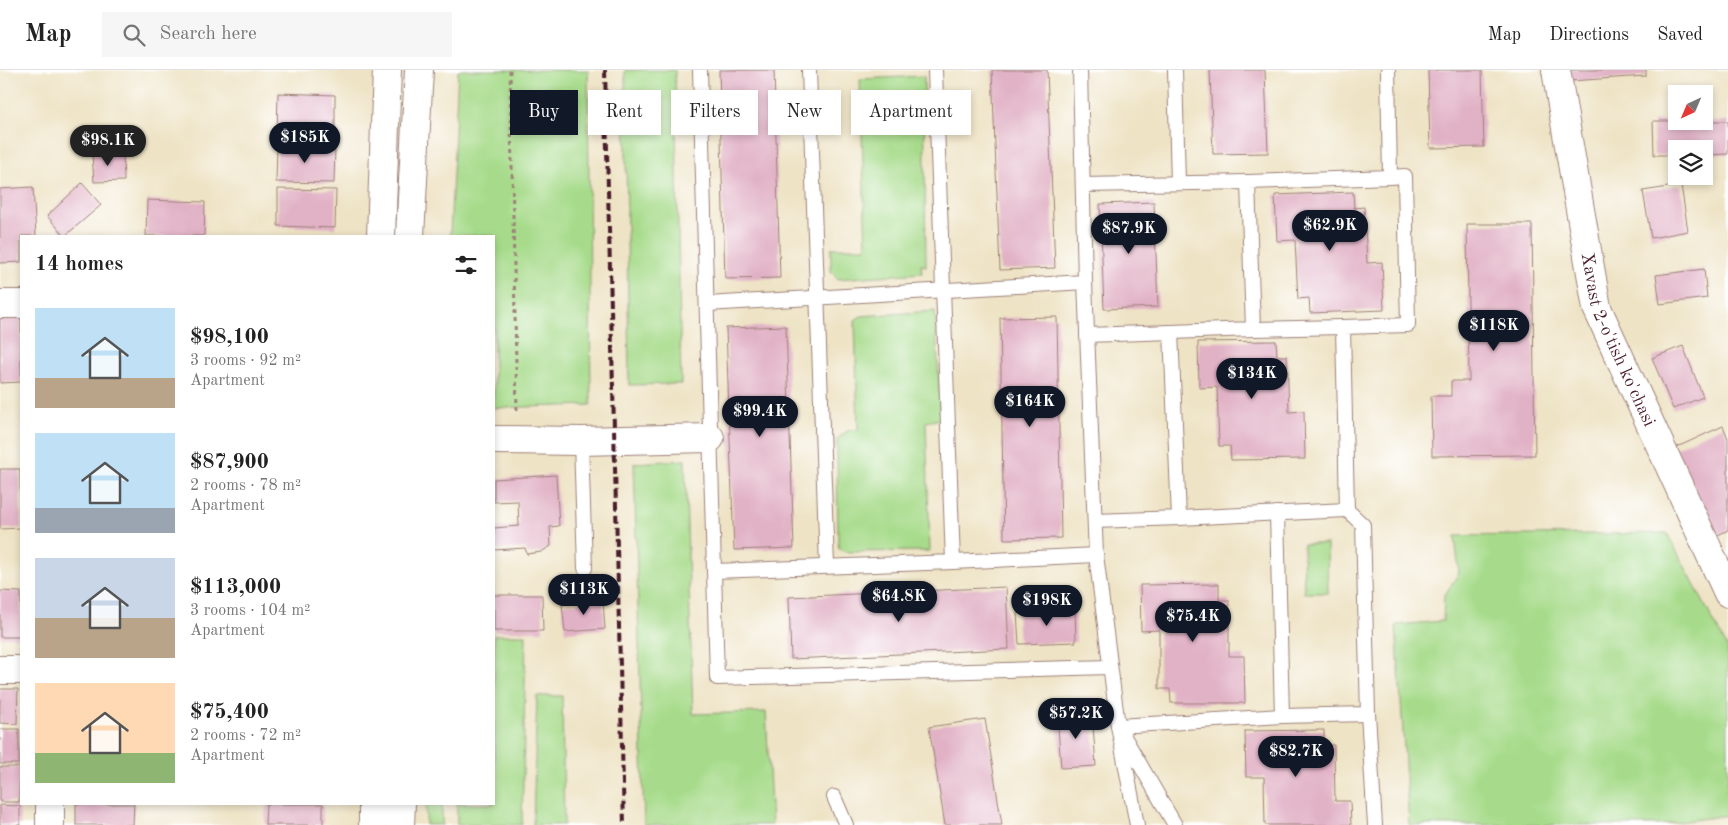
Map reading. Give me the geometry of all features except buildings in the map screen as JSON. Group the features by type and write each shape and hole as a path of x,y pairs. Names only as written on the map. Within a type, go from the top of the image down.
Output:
{"street":[{"path":"381,235 387,70"},
{"path":"410,235 419,70"},
{"name":"Xavast 2-o'tish ko'chasi","path":"1556,70 1597,308 1728,593"},
{"path":"0,304 20,304"},
{"path":"495,440 581,441 710,438"},
{"path":"0,670 20,670"},
{"path":"50,805 50,825"},
{"path":"372,825 373,805"},
{"path":"400,825 401,805"}],"lane":[{"path":"700,70 718,678 1110,667"},
{"path":"809,70 827,566"},
{"path":"935,70 953,562"},
{"path":"1080,70 1085,282 1096,555 1118,726 1137,825"},
{"path":"1175,70 1178,183"},
{"path":"1388,70 1390,176"},
{"path":"1083,185 1248,182 1405,176 1408,325 1087,334"},
{"path":"1248,182 1253,329"},
{"path":"707,304 1085,282"},
{"path":"1343,327 1347,510 1363,525 1368,714 1375,825"},
{"path":"1171,332 1179,518"},
{"path":"581,441 585,568"},
{"path":"1095,521 1347,510"},
{"path":"1277,513 1282,716"},
{"path":"714,571 1096,555"},
{"path":"1118,726 1282,716 1368,714"},
{"path":"1118,726 1175,825"},
{"path":"834,797 846,825"}],"path":[{"path":"510,70 517,413"}],"green space":[{"path":"458,70 588,70 591,405 495,408 495,235 450,235"},
{"path":"625,70 675,70 675,90 671,90 671,135 676,135 681,384 629,385 626,135 661,135 661,90 625,90"},
{"path":"924,76 924,90 860,90 860,79"},
{"path":"862,135 925,135 926,266 921,265 922,273 837,279 831,271 831,248 866,248"},
{"path":"935,311 941,419 926,422 930,551 846,552 839,549 838,542 837,439 849,430 858,430 855,320 861,316"},
{"path":"685,460 693,714 766,712 772,825 644,825 634,463"},
{"path":"1667,533 1728,649 1728,815 1659,825 1409,825 1396,625 1443,621 1444,596 1459,573 1455,536"},
{"path":"1303,544 1327,544 1328,593 1304,593"},
{"path":"495,635 526,635 522,825 457,825 457,805 495,805"},
{"path":"537,696 562,696 564,825 533,825"},
{"path":"426,805 442,805 442,825 426,825"}],"railway":[{"path":"605,70 624,825"}]}
